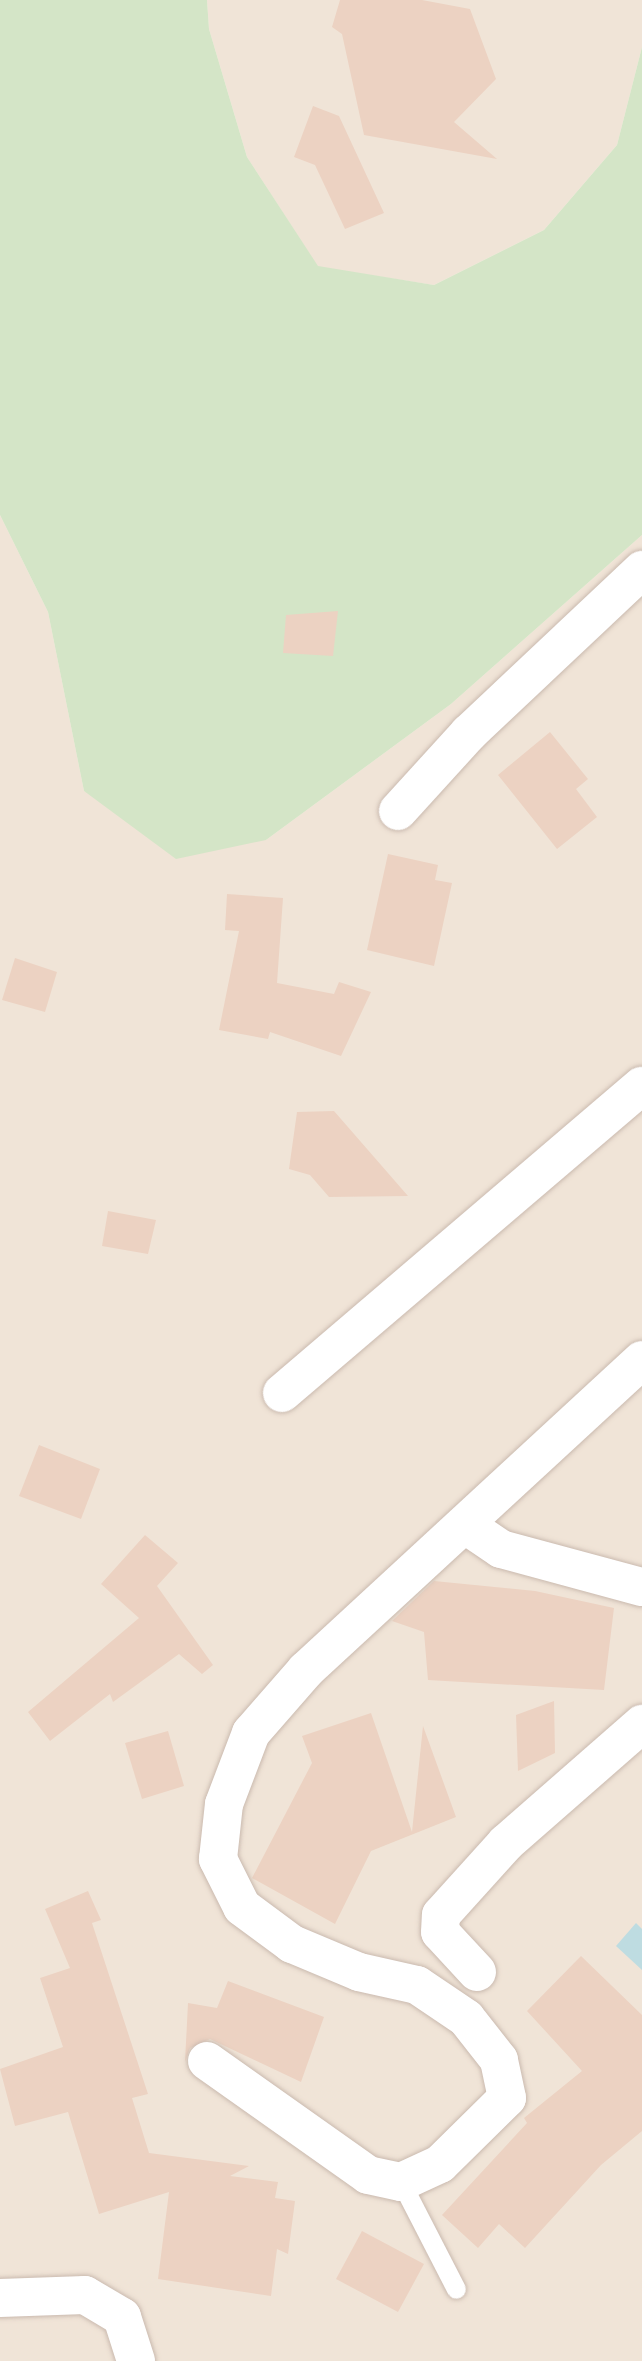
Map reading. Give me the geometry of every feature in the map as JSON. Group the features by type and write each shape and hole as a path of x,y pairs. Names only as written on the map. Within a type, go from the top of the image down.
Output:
{"street":[{"path":"398,811 469,733 642,570"},
{"path":"282,1393 642,1086"},
{"path":"207,2061 368,2175 401,2182 440,2164 485,2126 506,2098 499,2060 466,2018 417,1985 359,1972 292,1944 242,1907 218,1859 224,1804 251,1733 385,1593 467,1525 642,1360"},
{"path":"467,1525 501,1549 642,1587"},
{"path":"477,1972 440,1932 441,1916 506,1843 642,1724"},
{"path":"0,2298 85,2295 122,2317 136,2361"}],"lane":[{"path":"401,2182 456,2289"}],"shaded area":[{"path":"207,0 642,0 642,47 617,145 544,230 434,285 318,267 247,157 209,29"},
{"path":"0,515 48,612 84,791 266,840 451,704 642,535 642,2361 0,2361"}],"green space":[{"path":"0,0 207,0 209,29 247,157 318,266 434,285 544,230 617,145 642,47 642,535 451,704 266,840 176,859 84,791 48,612 0,515"}],"water":[{"path":"636,1923 642,1929 642,1970 616,1946"}],"building":[{"path":"340,0 422,0 470,9 496,79 454,122 497,159 364,135 342,34 332,27"},
{"path":"313,106 339,116 384,213 345,229 315,165 294,157"},
{"path":"338,611 333,656 283,653 286,615"},
{"path":"550,732 588,779 576,789 597,817 557,849 498,775"},
{"path":"388,854 438,865 435,880 452,883 434,966 367,950"},
{"path":"227,894 283,898 277,983 334,994 339,982 371,992 341,1056 270,1032 268,1039 219,1030 239,931 225,930"},
{"path":"15,958 57,972 45,1012 2,1000"},
{"path":"334,1111 408,1196 329,1197 310,1175 289,1169 297,1112"},
{"path":"108,1211 156,1220 148,1254 102,1246"},
{"path":"39,1445 100,1469 81,1519 19,1496"},
{"path":"145,1535 178,1563 157,1586 213,1665 202,1674 179,1654 113,1702 110,1694 50,1741 28,1712 139,1618 101,1584"},
{"path":"434,1581 535,1591 614,1608 604,1690 428,1680 424,1632 392,1621"},
{"path":"554,1701 555,1753 518,1771 516,1715"},
{"path":"371,1713 412,1832 423,1726 456,1817 371,1851 335,1924 252,1878 312,1763 302,1736"},
{"path":"168,1731 184,1786 142,1799 125,1743"},
{"path":"88,1891 101,1920 92,1923 148,2094 132,2098 149,2153 249,2166 230,2176 278,2182 275,2198 295,2201 288,2254 277,2249 271,2296 158,2279 169,2192 99,2214 68,2112 15,2126 0,2069 63,2047 40,1978 70,1968 45,1909"},
{"path":"581,1956 642,2015 642,2131 601,2165 525,2248 499,2224 478,2248 442,2215 527,2123 524,2118 582,2071 527,2011"},
{"path":"228,1981 324,2017 301,2082 210,2039 190,2048 185,2062 188,2003 217,2008"},
{"path":"362,2231 424,2264 398,2312 336,2279"}]}
